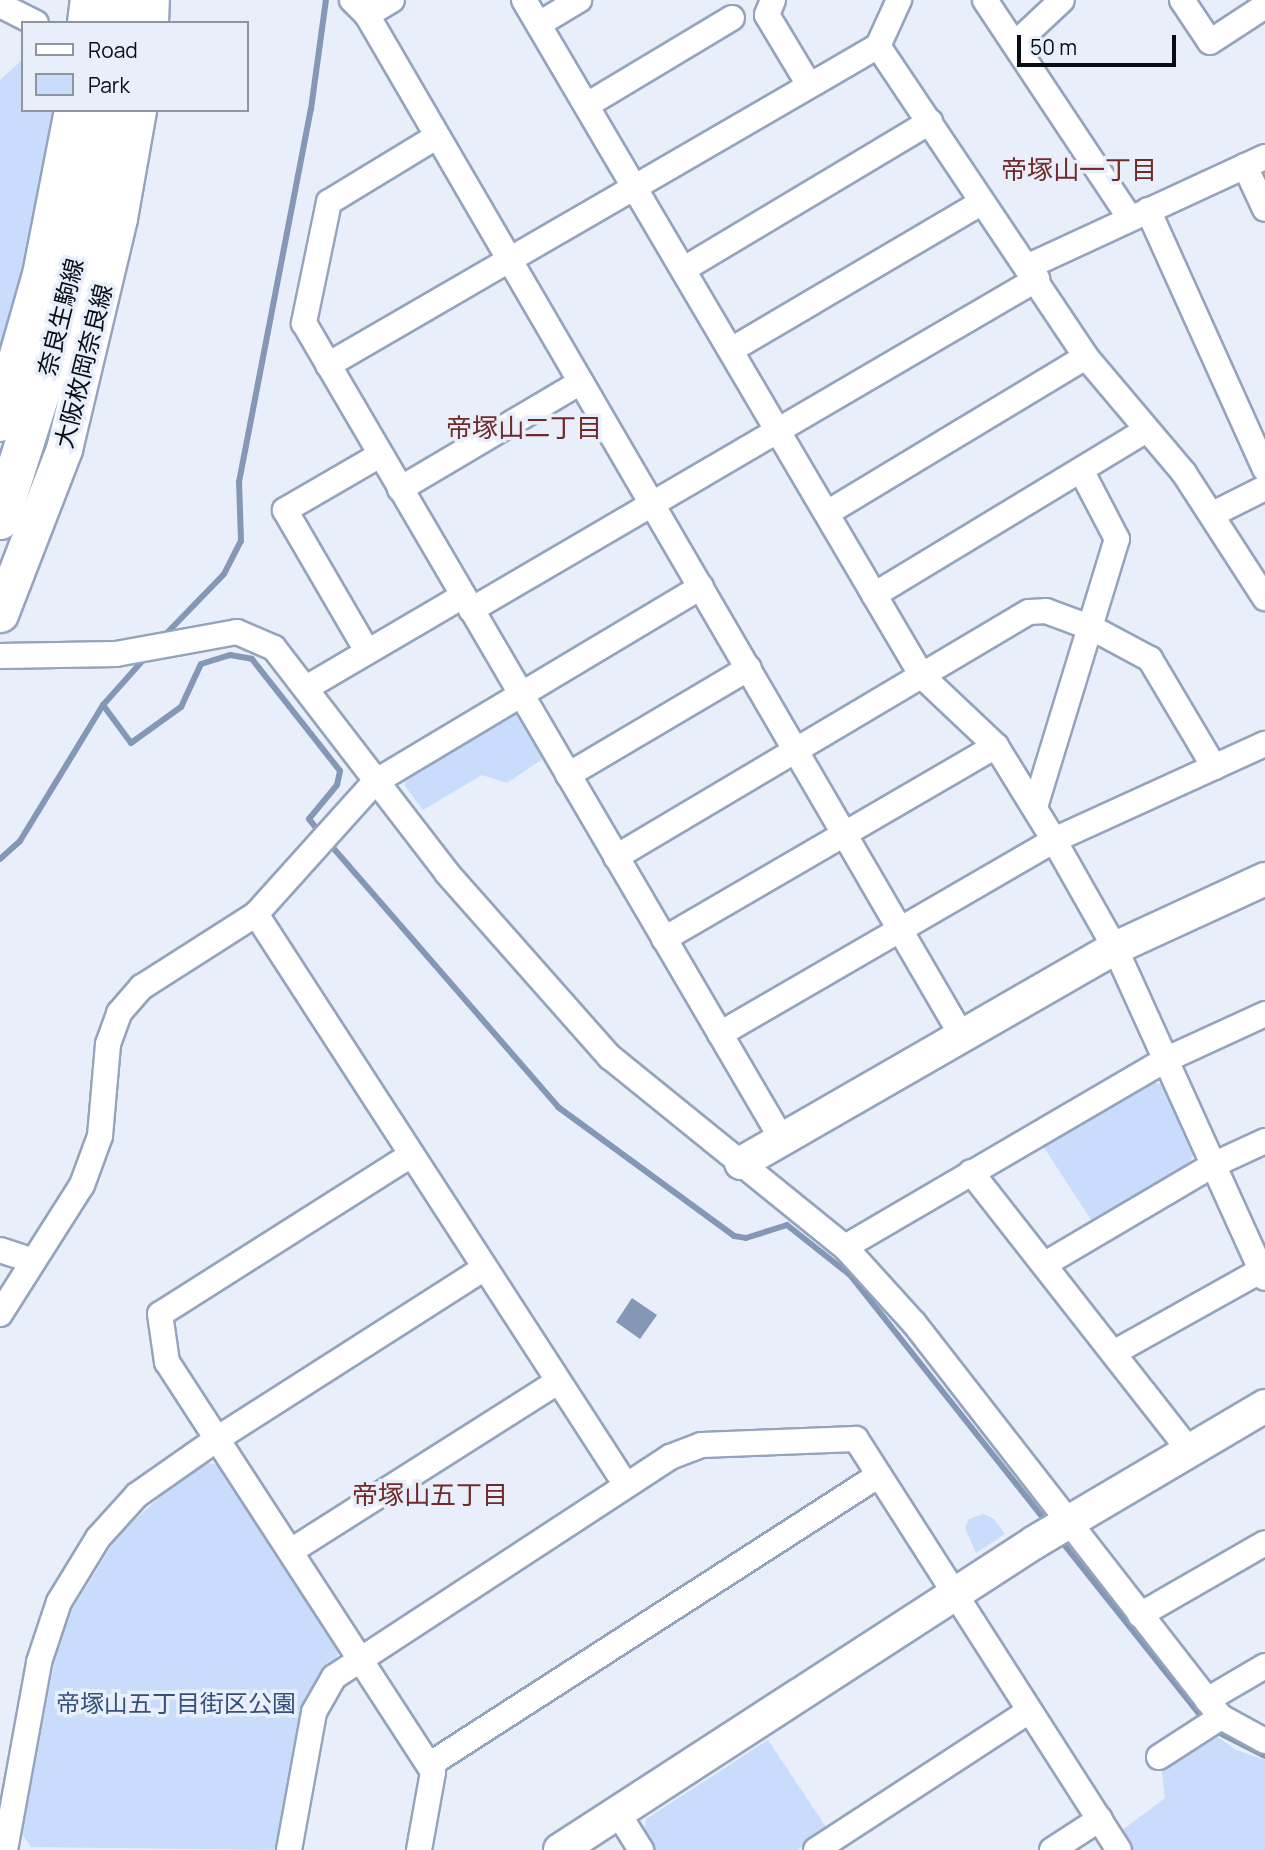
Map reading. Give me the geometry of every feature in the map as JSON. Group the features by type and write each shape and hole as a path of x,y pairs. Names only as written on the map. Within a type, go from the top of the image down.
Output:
{"main road":[{"path":"87,21 90,0"},
{"path":"115,21 118,0"},
{"path":"150,21 151,0"},
{"name":"奈良生駒線","path":"0,422 42,275 74,112"},
{"name":"奈良生駒線","path":"0,520 53,354 97,166 104,112"},
{"name":"大阪枚岡奈良線","path":"0,614 64,449 119,218 138,112"}],"street":[{"path":"39,21 44,0"},
{"path":"392,0 359,8 749,668 962,1036"},
{"path":"524,0 922,676 996,746 1035,807 1115,948 1264,1272 1115,1352"},
{"path":"539,24 579,0"},
{"path":"773,0 766,15 809,85"},
{"path":"328,365 878,46 898,0"},
{"path":"985,0 1139,214 1265,469"},
{"path":"1015,44 1062,0"},
{"path":"1182,0 1210,42 1265,6"},
{"path":"0,5 34,21"},
{"path":"587,105 732,18"},
{"path":"878,46 1033,273 1086,357 1144,431 1184,473 1265,598"},
{"path":"684,269 930,122"},
{"path":"436,137 329,202 304,324 783,1141"},
{"path":"306,688 367,651 467,603 652,504 1033,273 1139,214 1255,162 1265,209"},
{"path":"731,350 982,202"},
{"path":"827,513 1086,357"},
{"path":"400,489 581,382"},
{"path":"874,595 1082,472 1144,431"},
{"path":"367,651 285,510 380,455"},
{"path":"1035,807 1092,628 1117,539 1082,472"},
{"path":"1213,514 1265,488"},
{"path":"0,1314 82,1185 100,1136 108,1044 119,1013 142,987 256,914 375,782 520,692 701,587"},
{"path":"616,857 1029,612 1046,611 1092,628 1150,659 1214,767"},
{"path":"0,656 132,652 177,640 237,632 274,648 447,873 610,1057 845,1247 914,1323 1066,1522 1214,1708 1265,1741"},
{"path":"568,775 749,668"},
{"path":"720,1034 1054,840 1265,744"},
{"path":"664,939 996,746"},
{"path":"741,1163 1115,948 1265,879"},
{"path":"256,914 556,1382 626,1485"},
{"path":"845,1247 1165,1060 1265,1014"},
{"path":"1045,1264 1213,1165 1265,1141"},
{"path":"411,1155 160,1314 167,1362 433,1772 419,1850"},
{"path":"971,1172 1115,1352 1190,1451"},
{"path":"0,1250 33,1261"},
{"path":"5,1850 39,1662 59,1602 99,1538 137,1495 217,1439 483,1269"},
{"path":"291,1551 556,1382"},
{"path":"560,1850 1066,1522 1265,1406"},
{"path":"289,1850 314,1712 334,1677 670,1457 701,1446 856,1439 1119,1850"},
{"path":"429,1765 879,1475"},
{"path":"1140,1615 1265,1543"},
{"path":"1159,1757 1265,1666"},
{"path":"816,1850 1029,1711"},
{"path":"618,1813 641,1850"},
{"path":"1052,1850 1100,1819"}],"green space":[{"path":"21,61 21,112 58,112 23,282 0,363 0,80"},
{"path":"508,711 521,715 547,756 507,783 482,775 423,810 405,786 406,772"},
{"path":"1147,1081 1161,1084 1193,1155 1187,1167 1093,1223 1041,1143"},
{"name":"帝塚山五丁目街区公園","path":"206,1463 223,1465 340,1645 279,1850 31,1847 22,1834 57,1648 70,1613 119,1534 170,1488"},
{"path":"983,1514 994,1519 1005,1534 976,1553 965,1528 969,1519"},
{"path":"1209,1731 1236,1750 1265,1760 1265,1850 1133,1850 1121,1831 1165,1798 1161,1765"},
{"path":"768,1740 828,1830 797,1850 652,1850 643,1836 646,1819"}],"shaded area":[{"path":"632,1298 657,1315 640,1339 616,1322"}],"waterway":[{"path":"164,636 224,574 241,541 239,482 311,109 326,0"},
{"path":"103,705 131,743 181,707 201,664 230,655 252,659 340,771 337,785 309,819 321,834"},
{"path":"0,859 20,841 103,705 145,658"},
{"path":"328,842 558,1107 734,1236 746,1238 787,1225 850,1275 1047,1523"},
{"path":"1058,1537 1204,1720"},
{"path":"1214,1730 1265,1756"}],"district":[{"name":"帝塚山一丁目","path":"1079,170"},
{"name":"帝塚山二丁目","path":"524,428"},
{"name":"帝塚山五丁目","path":"430,1495"}]}
